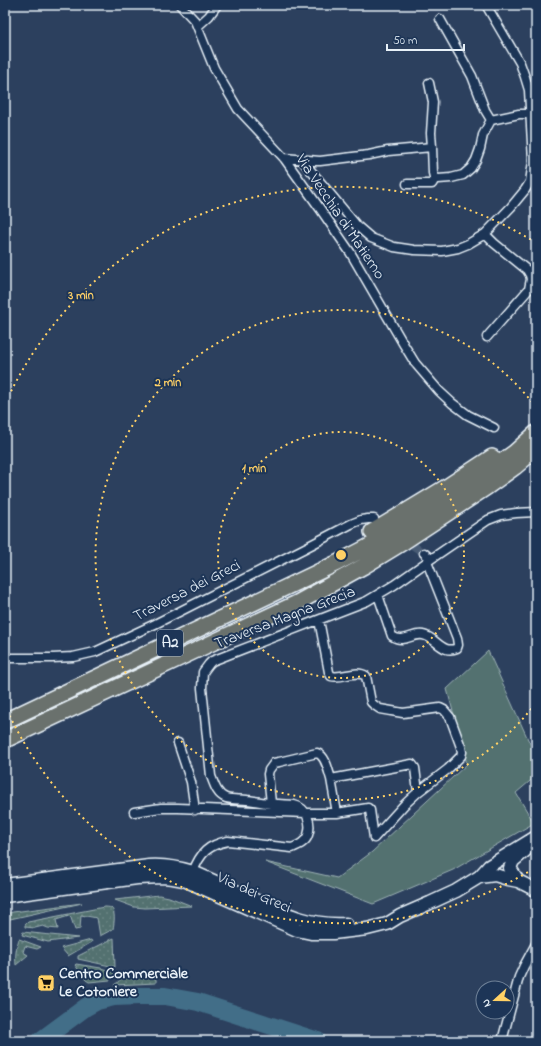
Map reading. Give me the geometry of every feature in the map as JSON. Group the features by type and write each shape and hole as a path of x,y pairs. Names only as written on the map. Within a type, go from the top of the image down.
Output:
{"highway":[{"name":"A2","path":"5,721 335,564 358,542 391,520 448,486 509,445 536,422"},
{"path":"335,564 366,548 467,487 515,452 536,433"},
{"name":"A2","path":"5,740 297,603 364,566 405,541 487,487 515,467 536,449"},
{"path":"297,603 327,593 352,581 418,544 485,499 536,460"}],"main road":[{"name":"Via dei Greci","path":"5,896 138,878 174,878 198,886 297,930 311,933 367,929 387,924 400,916 440,899 479,877 489,866 536,837"},
{"path":"518,881 510,868 513,861 521,853 536,844"},
{"name":"Via dei Greci","path":"5,885 149,866 175,866 193,872 296,918 334,925 358,923 400,916"},
{"name":"Via dei Greci","path":"479,877 495,875 518,881 536,890"}],"street":[{"name":"Via Vecchia di Matierno","path":"180,5 198,26 214,68 238,109 284,158 321,210 350,252 415,363 439,391 452,403 468,415 494,428"},
{"path":"198,26 209,16 217,5"},
{"path":"302,160 357,226 371,238 388,245 414,250 442,251 458,248 485,234 525,190 530,182 533,161 530,114 532,89 520,63 486,5"},
{"path":"440,19 472,76 485,110 491,120"},
{"path":"429,83 433,102 432,147 433,173 435,179"},
{"path":"435,179 458,176 471,168 476,160 483,135 491,120 519,114 530,114"},
{"path":"284,158 320,161 432,147"},
{"path":"407,184 432,184 435,179"},
{"path":"485,234 524,267 531,279 529,289 488,337"},
{"path":"429,560 488,520 501,515 536,512"},
{"name":"Traversa dei Greci","path":"5,658 73,657 95,652 155,624 351,524 361,520 374,519"},
{"path":"378,595 392,636 397,639 421,634 449,650 457,648 457,638 429,560 424,553"},
{"name":"Traversa Magna Grecia","path":"306,813 300,807 248,800 227,799 220,795 211,776 202,688 203,672 212,661 361,604 394,585 429,560"},
{"path":"134,812 161,808 338,813 368,808 370,810 374,838 404,805 448,769 461,756 461,747 450,717 444,710 440,708 403,713 380,709 374,706 371,702 366,676 358,673 336,677 331,676 319,620"},
{"path":"178,743 190,782 195,810"},
{"path":"271,804 268,774 274,763 319,753 322,755 331,779 338,813"},
{"path":"331,779 412,764 415,768 418,792"},
{"path":"193,872 197,860 211,846 218,842 228,841 292,848 300,845 307,838 310,828 306,813"},
{"path":"502,1041 519,977 536,944"}],"green space":[{"path":"488,651 536,757 536,776 516,793 534,823 453,870 373,904 265,862 337,878 372,852 467,764 447,689"},
{"path":"159,895 169,897 192,906 145,908 134,907 115,900"},
{"path":"82,903 5,920 5,914 13,912"},
{"path":"110,907 113,910 114,924 113,929 100,936 97,918 81,915 80,929 75,930 69,916 56,920 58,929 43,926 35,928 25,927 28,922"},
{"path":"23,932 78,938 48,942 22,935"},
{"path":"114,938 115,967 78,959 78,956"},
{"path":"19,939 41,947 37,949 25,946 23,952 28,955 16,965 16,952"},
{"path":"91,940 92,942 68,956 61,948"},
{"path":"75,965 101,968 116,973 110,980 89,982"},
{"path":"163,971 156,977 156,983 114,985 120,980 122,973"}],"waterway":[{"path":"40,1041 86,1007 97,1001 114,997 139,996 165,996 198,1002 318,1041"}],"tunnel":[{"path":"403,539 424,553"}],"place":[{"name":"Centro Commerciale Le Cotoniere","path":"46,983"}]}
